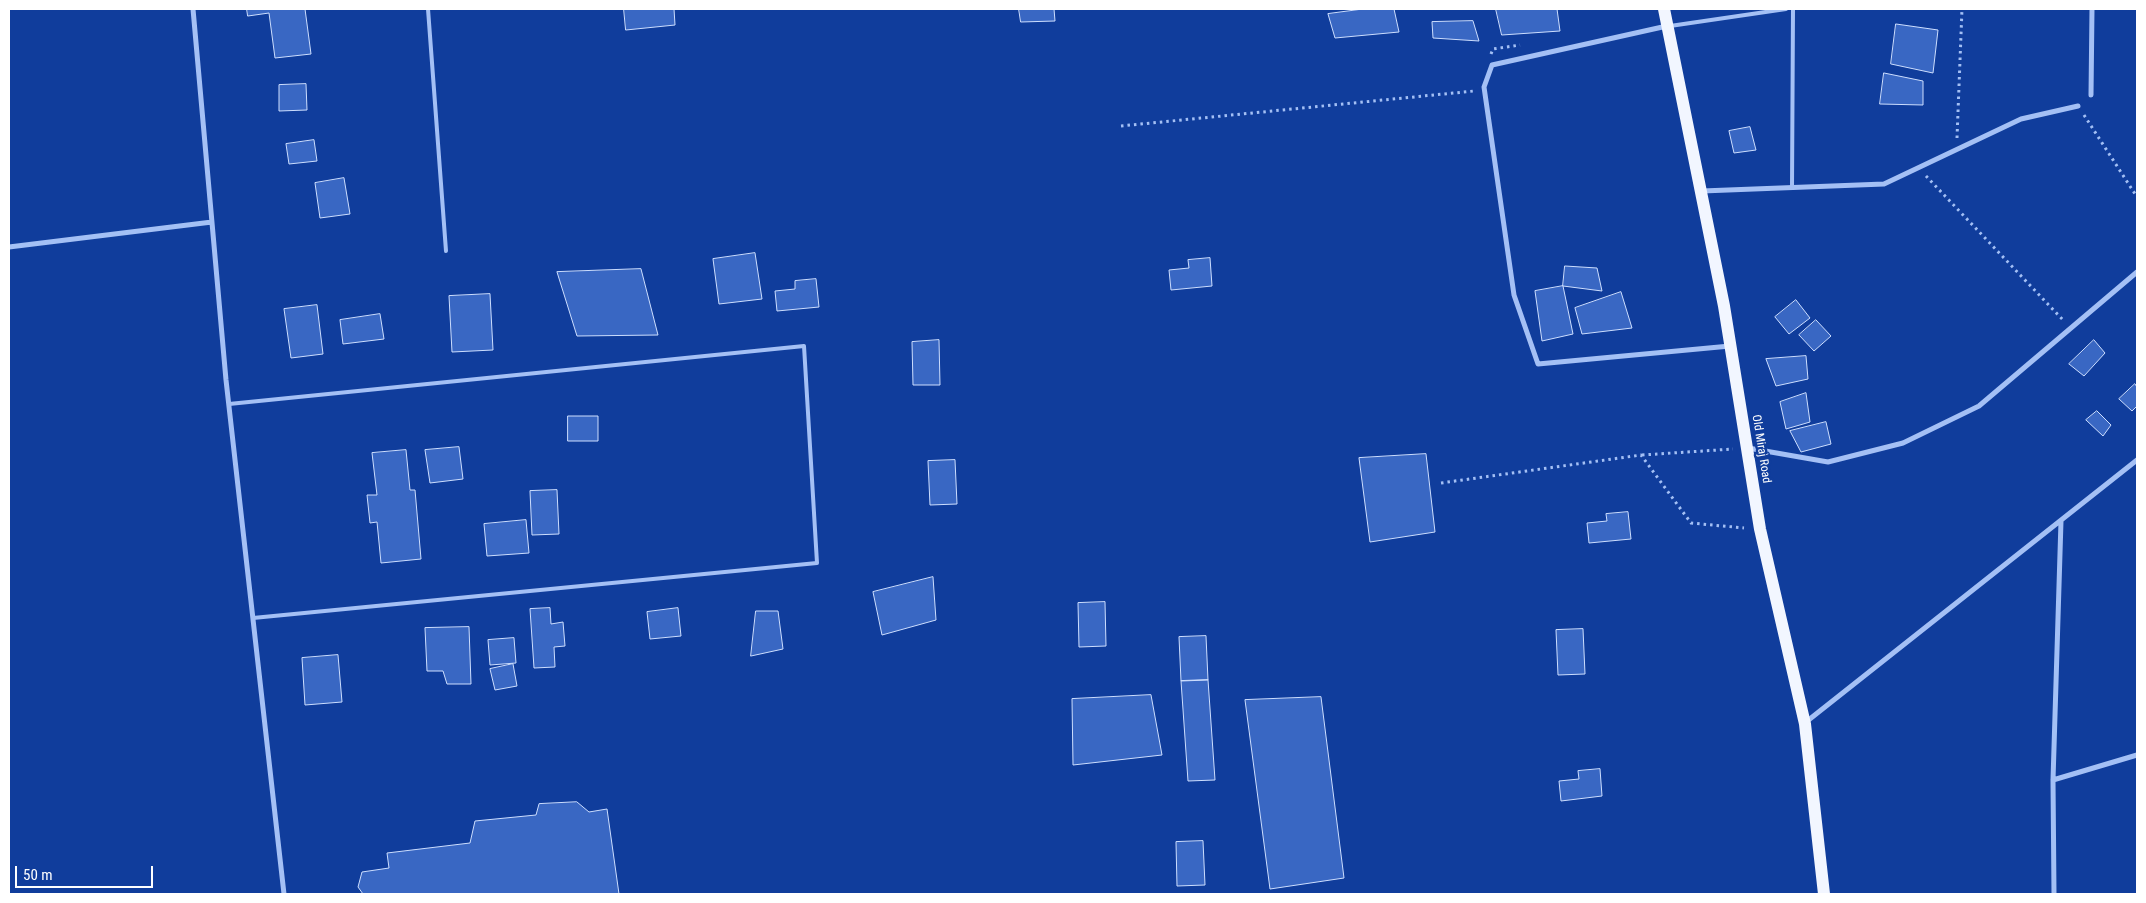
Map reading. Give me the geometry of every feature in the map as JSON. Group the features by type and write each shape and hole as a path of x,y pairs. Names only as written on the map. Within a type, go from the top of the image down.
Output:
{"main road":[{"name":"Old Miraj Road","path":"1664,9 1730,346 1760,529 1805,724 1824,894"}],"street":[{"path":"193,9 229,404 284,894"},
{"path":"2091,95 2092,9"},
{"path":"1667,26 1492,65 1484,87 1514,295 1538,364 1730,346"},
{"path":"1701,191 1884,184 2021,120 2078,106"},
{"path":"9,247 212,222"},
{"path":"1747,448 1828,462 1903,443 1979,406 2137,272"},
{"path":"1805,724 2137,460"},
{"path":"2054,894 2053,780 2061,521"},
{"path":"2053,780 2137,756"}],"lane":[{"path":"428,9 446,251"},
{"path":"1667,26 1786,9"},
{"path":"1792,187 1793,9"},
{"path":"229,404 804,346 817,563 253,618"}],"path":[{"path":"1956,149 1962,9"},
{"path":"1490,57 1493,49 1522,45"},
{"path":"1121,126 1476,91"},
{"path":"2078,106 2137,197"},
{"path":"1918,167 2072,329"},
{"path":"1441,483 1641,455 1747,448"},
{"path":"1641,455 1692,523 1760,529"}],"building":[{"path":"247,9 305,9 311,54 275,58 269,13 248,16"},
{"path":"624,9 674,9 675,25 626,30"},
{"path":"1019,9 1054,9 1055,21 1021,22"},
{"path":"1363,9 1394,9 1399,32 1335,38 1328,14"},
{"path":"1496,9 1557,9 1560,31 1502,35"},
{"path":"1473,21 1479,41 1433,38 1432,22"},
{"path":"1896,24 1938,30 1933,73 1891,64"},
{"path":"1884,73 1923,81 1923,105 1880,104"},
{"path":"306,84 307,110 279,111 279,85"},
{"path":"1750,127 1756,150 1734,153 1729,131"},
{"path":"314,140 317,161 289,164 286,144"},
{"path":"344,178 350,214 320,218 315,183"},
{"path":"755,253 762,299 719,304 713,259"},
{"path":"1210,258 1212,286 1171,290 1169,270 1189,268 1188,260"},
{"path":"1565,266 1597,268 1602,291 1563,286"},
{"path":"641,269 658,335 577,336 557,272"},
{"path":"816,279 819,307 777,311 775,291 795,289 795,281"},
{"path":"1563,286 1573,334 1542,341 1535,291"},
{"path":"1621,292 1632,328 1582,334 1575,308"},
{"path":"490,294 493,350 452,352 449,296"},
{"path":"1796,300 1810,318 1789,334 1775,317"},
{"path":"317,305 323,354 291,358 284,309"},
{"path":"380,314 384,339 343,344 340,320"},
{"path":"1816,320 1831,336 1814,351 1799,335"},
{"path":"939,340 940,385 913,385 912,342"},
{"path":"2094,340 2105,353 2084,376 2069,364"},
{"path":"1806,356 1808,379 1776,386 1766,359"},
{"path":"2135,384 2137,387 2137,406 2132,411 2119,399"},
{"path":"1806,393 1810,422 1786,429 1780,402"},
{"path":"2097,411 2111,425 2103,436 2086,420"},
{"path":"568,416 598,416 598,441 568,441"},
{"path":"1826,422 1831,444 1801,452 1790,431"},
{"path":"459,447 463,479 430,483 425,450"},
{"path":"406,450 410,490 415,490 421,559 381,563 377,522 370,523 367,495 377,495 372,453"},
{"path":"1426,454 1435,532 1370,542 1359,458"},
{"path":"955,460 957,504 930,505 928,461"},
{"path":"557,490 559,534 532,535 530,491"},
{"path":"1628,512 1631,539 1589,543 1587,523 1607,521 1606,514"},
{"path":"526,520 529,553 487,556 484,524"},
{"path":"933,577 936,620 882,635 873,592"},
{"path":"1105,602 1106,646 1079,647 1078,603"},
{"path":"550,608 551,624 563,622 565,646 554,647 555,667 534,668 530,609"},
{"path":"678,608 681,636 650,639 647,612"},
{"path":"756,611 778,611 783,649 751,656"},
{"path":"469,627 471,684 447,684 443,671 427,671 425,628"},
{"path":"1583,629 1585,674 1558,675 1556,630"},
{"path":"1206,636 1208,680 1181,681 1179,637"},
{"path":"514,638 516,663 490,665 488,640"},
{"path":"338,655 342,702 305,705 302,658"},
{"path":"513,664 517,686 495,690 490,669"},
{"path":"1208,680 1215,780 1188,781 1181,681"},
{"path":"1151,695 1162,755 1073,765 1072,699"},
{"path":"1321,697 1344,878 1270,889 1245,700"},
{"path":"1600,769 1602,796 1561,801 1559,781 1579,779 1578,771"},
{"path":"577,802 589,812 607,809 619,894 363,894 358,887 362,872 389,868 387,853 470,843 475,821 536,815 539,804"},
{"path":"1203,841 1205,885 1177,886 1176,842"}]}
